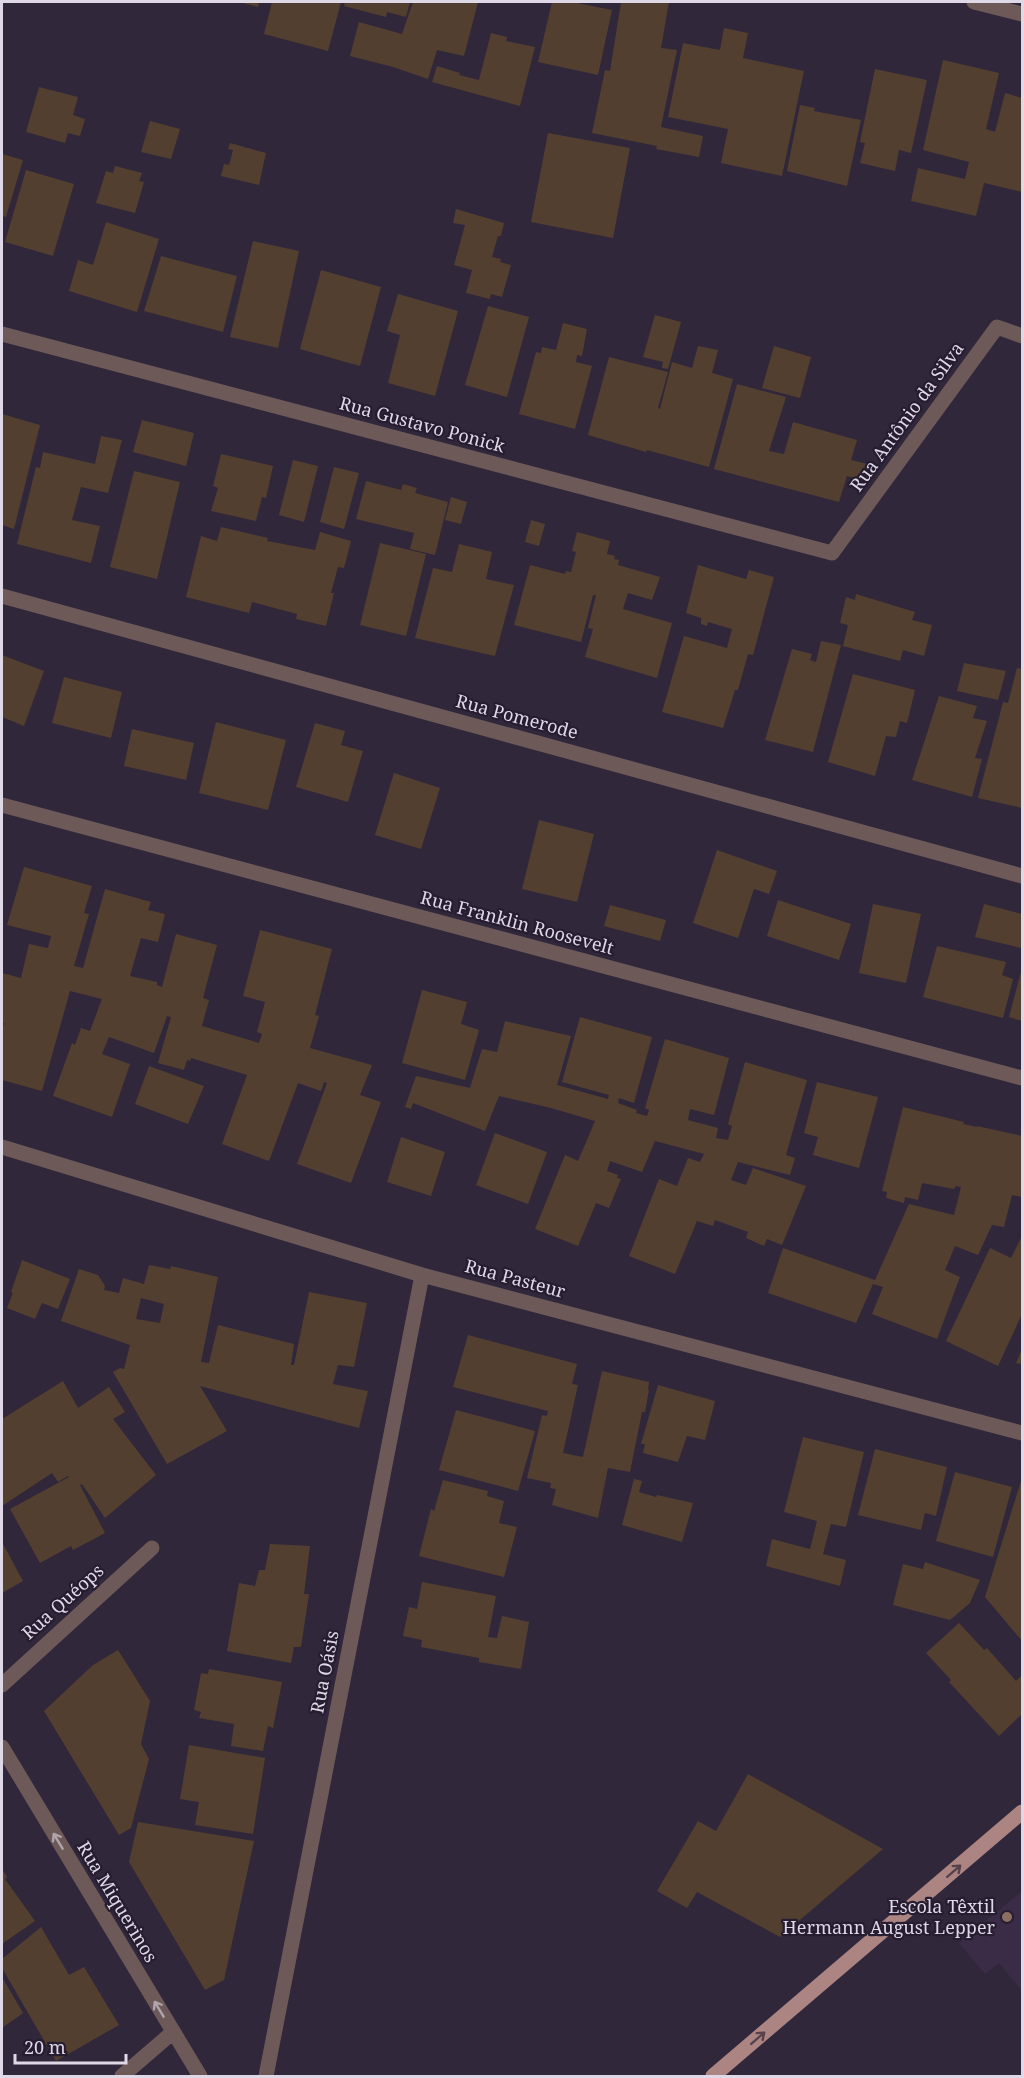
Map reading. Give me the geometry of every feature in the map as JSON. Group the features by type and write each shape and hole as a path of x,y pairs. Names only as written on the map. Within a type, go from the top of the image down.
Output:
{"main road":[{"path":"713,2076 1023,1812"}],"street":[{"path":"974,2 1023,14"},
{"name":"Rua Antônio da Silva","path":"832,553 997,327 1023,336"},
{"name":"Rua Gustavo Ponick","path":"2,334 832,553"},
{"name":"Rua Pomerode","path":"2,596 1023,876"},
{"name":"Rua Franklin Roosevelt","path":"2,806 1023,1078"},
{"name":"Rua Pasteur","path":"2,1147 422,1275 1023,1433"},
{"name":"Rua Oásis","path":"266,2076 422,1275"},
{"name":"Rua Quéops","path":"2,1685 152,1548"},
{"name":"Rua Miquerinos","path":"2,1747 200,2076"},
{"path":"122,2076 173,2032"}],"shaded area":[{"name":"Escola Têxtil Hermann August Lepper","path":"1022,1891 1022,1991 999,1963 985,1974 959,1943"}],"building":[{"path":"239,2 259,2 258,7"},
{"path":"272,2 341,2 328,51 264,34"},
{"path":"345,2 410,2 406,17 387,12 386,17 344,6"},
{"path":"413,2 478,2 464,56 437,50 428,79 350,56 359,22 402,34"},
{"path":"552,2 572,2 612,10 598,75 538,62"},
{"path":"621,2 669,2 661,48 677,50 661,127 703,136 699,157 592,133 605,70 610,71"},
{"path":"724,28 748,33 743,58 804,71 782,176 721,163 728,129 668,117 683,43 720,50"},
{"path":"491,33 507,37 506,41 535,47 520,106 432,82 437,66 479,80"},
{"path":"943,60 999,73 986,129 995,132 1005,93 1022,98 1022,192 984,183 976,216 911,201 918,168 965,179 969,162 923,150"},
{"path":"875,69 927,80 911,153 899,150 895,171 860,163 865,143 860,142"},
{"path":"39,87 78,97 73,115 85,119 80,136 68,133 65,143 26,132"},
{"path":"800,105 815,108 814,111 861,120 847,186 787,171"},
{"path":"150,121 180,129 171,159 141,152"},
{"path":"548,133 630,148 613,238 531,222"},
{"path":"230,143 266,153 259,185 221,176 224,164 229,165 233,150 228,149"},
{"path":"2,154 23,160 6,217 2,216"},
{"path":"115,166 142,173 139,181 144,182 135,213 96,203 106,171 113,173"},
{"path":"26,170 74,184 53,256 5,242"},
{"path":"456,209 504,223 492,257 511,265 502,297 491,294 490,299 466,293 472,270 454,265 465,225 453,223"},
{"path":"106,222 159,239 137,312 69,291 78,260 93,265"},
{"path":"253,241 299,251 278,348 230,337"},
{"path":"161,256 237,276 223,332 144,311"},
{"path":"321,270 381,287 360,366 300,349"},
{"path":"398,294 458,311 435,396 388,383 400,335 387,331"},
{"path":"488,306 529,317 507,397 465,385"},
{"path":"655,315 681,322 668,369 662,368 663,362 643,357"},
{"path":"563,323 587,329 582,356 577,355 576,362 592,366 575,429 519,414 536,352 541,353 542,347 556,350"},
{"path":"698,346 718,350 712,373 733,379 709,467 588,435 609,357 668,372 658,408 660,409 672,362 692,368"},
{"path":"774,346 811,357 800,398 762,388"},
{"path":"737,384 786,397 769,451 784,454 793,422 857,440 851,460 872,465 868,482 847,476 839,502 714,469"},
{"path":"2,414 40,425 14,529 2,525"},
{"path":"142,420 194,433 186,466 133,452"},
{"path":"101,436 122,440 108,493 81,487 72,520 100,526 91,563 17,544 36,467 40,468 43,452 95,464"},
{"path":"221,454 273,466 266,498 262,497 256,521 211,511 218,488 213,486"},
{"path":"293,460 318,466 304,522 279,515"},
{"path":"334,467 359,473 344,529 320,522"},
{"path":"134,471 180,482 157,579 110,567"},
{"path":"366,481 401,490 403,484 417,488 415,493 448,502 435,555 410,549 414,533 356,519"},
{"path":"451,497 467,502 461,524 445,520"},
{"path":"531,520 545,524 539,546 525,542"},
{"path":"221,527 268,538 267,541 315,550 320,532 351,541 344,568 338,567 326,626 296,619 297,614 252,602 249,613 186,597 201,536 217,541"},
{"path":"577,532 610,541 607,554 619,560 618,565 660,577 652,600 628,593 623,609 672,623 657,678 585,657 593,629 588,628 596,595 593,595 581,642 514,625 530,565 565,574 566,571 571,572 576,552 572,551"},
{"path":"380,543 426,554 406,636 360,625"},
{"path":"459,544 492,552 486,579 514,585 495,656 415,638 433,568 452,572"},
{"path":"698,565 746,579 749,570 774,577 753,655 748,654 738,690 735,690 723,728 662,712 684,636 727,648 732,629 708,622 707,626 701,624 701,618 686,613"},
{"path":"856,594 915,612 912,620 932,625 924,656 903,650 900,661 843,646 848,625 840,623 846,597 855,600"},
{"path":"821,641 841,645 813,752 765,740 792,649 812,654 810,660 816,662"},
{"path":"2,655 44,671 24,726 2,717"},
{"path":"964,663 1006,671 998,700 957,691"},
{"path":"1017,668 1022,669 1022,808 978,798 1003,702 1008,703"},
{"path":"853,674 915,690 907,723 900,721 896,737 886,736 875,776 828,762"},
{"path":"64,677 122,692 111,738 52,723"},
{"path":"939,696 977,706 973,718 987,721 975,758 982,759 972,797 912,780"},
{"path":"216,722 286,740 268,810 199,793"},
{"path":"315,723 345,731 341,745 363,751 348,802 296,787"},
{"path":"132,729 194,743 186,780 124,766"},
{"path":"394,773 440,788 421,849 375,835"},
{"path":"539,820 594,834 577,902 522,889"},
{"path":"717,850 777,871 769,894 754,889 738,938 693,923"},
{"path":"24,867 92,886 84,913 89,914 74,966 83,968 105,889 151,902 148,910 165,914 158,942 141,938 130,976 157,982 157,985 162,987 176,934 217,945 203,998 209,1000 202,1026 259,1043 262,1034 257,1032 265,1002 243,996 260,930 332,949 315,1015 319,1016 310,1048 372,1065 360,1095 381,1102 351,1183 297,1164 327,1083 324,1082 321,1091 298,1083 269,1161 222,1144 247,1075 191,1058 190,1061 187,1060 184,1070 158,1063 171,1017 167,1016 154,1053 109,1037 102,1054 130,1064 112,1117 53,1096 72,1043 75,1045 81,1028 90,1031 102,999 70,991 42,1091 2,1080 4,1023 2,1022 2,973 21,978 29,944 48,948 51,936 7,925"},
{"path":"778,900 851,924 839,960 767,936"},
{"path":"873,904 921,914 906,983 859,973"},
{"path":"984,904 1022,914 1021,948 975,937"},
{"path":"610,905 666,920 660,941 604,926"},
{"path":"937,946 1006,962 1002,975 1013,979 1003,1018 923,997"},
{"path":"1022,968 1022,1021 1009,1017"},
{"path":"422,990 467,1002 461,1024 479,1030 465,1080 402,1063"},
{"path":"580,1017 652,1037 634,1103 619,1098 618,1103 637,1110 636,1113 647,1116 649,1110 645,1108 665,1039 729,1058 714,1115 690,1109 688,1120 718,1128 716,1138 728,1140 732,1126 728,1124 745,1062 807,1080 786,1155 795,1158 790,1175 738,1162 731,1180 746,1185 753,1168 806,1186 782,1245 767,1239 764,1246 746,1238 748,1232 715,1220 713,1226 697,1221 675,1274 629,1256 659,1179 677,1186 688,1158 700,1162 704,1154 655,1141 642,1172 610,1161 607,1171 618,1175 617,1178 621,1179 609,1208 596,1203 578,1246 535,1229 565,1155 578,1161 595,1121 499,1096 485,1131 413,1103 411,1109 405,1107 416,1076 470,1088 482,1049 497,1052 505,1021 571,1036 557,1085 608,1099 609,1095 562,1082"},
{"path":"149,1066 204,1086 188,1124 135,1104"},
{"path":"817,1082 878,1097 859,1168 813,1155 818,1137 804,1133"},
{"path":"903,1107 964,1122 963,1124 1022,1136 1022,1197 1012,1195 1004,1227 992,1225 978,1255 955,1246 945,1270 960,1277 937,1339 872,1314 883,1287 873,1284 856,1323 768,1293 783,1248 875,1280 909,1204 954,1215 961,1187 956,1186 954,1189 922,1183 918,1200 905,1197 904,1203 886,1198 887,1192 882,1191"},
{"path":"495,1133 547,1152 528,1204 476,1185"},
{"path":"401,1137 445,1152 431,1196 387,1182"},
{"path":"1022,1236 1022,1314 998,1366 946,1341 990,1248 1011,1258"},
{"path":"22,1260 70,1279 58,1309 42,1303 35,1319 7,1308"},
{"path":"149,1265 170,1269 171,1266 218,1277 201,1362 209,1363 218,1325 294,1344 291,1365 294,1365 309,1292 367,1303 354,1367 338,1365 333,1384 368,1391 359,1428 200,1386 227,1431 167,1464 113,1372 120,1368 124,1369 130,1345 61,1321 79,1269 98,1275 105,1286 104,1290 119,1293 123,1278 144,1284","holes":["141,1298 164,1304 160,1323 136,1319"]},
{"path":"468,1335 577,1364 572,1384 578,1385 563,1453 583,1457 602,1371 649,1382 645,1412 642,1412 630,1472 608,1468 598,1518 552,1505 556,1489 550,1488 551,1483 527,1478 542,1415 547,1416 548,1411 453,1387"},
{"path":"1022,1349 1022,1364 1016,1363"},
{"path":"63,1381 78,1408 109,1387 125,1412 113,1419 156,1475 105,1518 82,1484 80,1485 105,1533 73,1550 71,1546 40,1563 10,1509 69,1477 58,1482 52,1473 2,1506 2,1419"},
{"path":"658,1385 715,1401 705,1440 687,1436 678,1462 643,1453 645,1444 641,1444"},
{"path":"456,1410 535,1431 518,1491 439,1470"},
{"path":"803,1437 864,1452 846,1527 831,1524 823,1554 846,1560 840,1586 766,1566 772,1539 810,1549 817,1521 784,1512"},
{"path":"875,1449 947,1467 936,1516 925,1513 921,1530 858,1515"},
{"path":"955,1472 1012,1487 993,1557 936,1541"},
{"path":"1022,1478 1022,1641 985,1597"},
{"path":"634,1479 642,1481 639,1492 693,1503 682,1542 622,1525"},
{"path":"443,1480 488,1491 487,1496 504,1501 499,1523 517,1527 504,1577 419,1556 431,1509 434,1511"},
{"path":"2,1542 23,1581 2,1593"},
{"path":"270,1544 310,1546 304,1594 309,1594 301,1647 294,1647 291,1663 227,1651 239,1583 255,1586 259,1570 265,1570"},
{"path":"925,1562 980,1580 970,1603 950,1620 893,1605 903,1564 923,1569"},
{"path":"422,1582 496,1596 488,1637 497,1638 502,1616 529,1622 521,1669 479,1662 479,1658 421,1647 422,1640 403,1636 409,1607 417,1609"},
{"path":"959,1623 984,1650 987,1648 1016,1681 1021,1676 1022,1678 1022,1714 999,1736 949,1682 951,1680 926,1653"},
{"path":"118,1650 150,1701 141,1744 149,1759 131,1828 119,1835 44,1711 93,1665"},
{"path":"209,1669 282,1682 273,1728 268,1726 263,1751 231,1746 234,1724 199,1718 201,1712 194,1710 201,1673 208,1674"},
{"path":"189,1745 265,1758 253,1834 195,1825 199,1802 180,1799"},
{"path":"748,1774 883,1849 780,1937 697,1892 687,1908 657,1891 698,1821 716,1831"},
{"path":"138,1822 254,1841 224,1980 205,1990 129,1862"},
{"path":"2,1869 7,1877 5,1879 35,1921 2,1944"},
{"path":"41,1927 69,1975 84,1967 119,2025 56,2061 2,1968 2,1959"},
{"path":"2,1977 23,2013 2,2028"}],"place":[{"name":"Escola Têxtil Hermann August Lepper","path":"1007,1917"}]}
